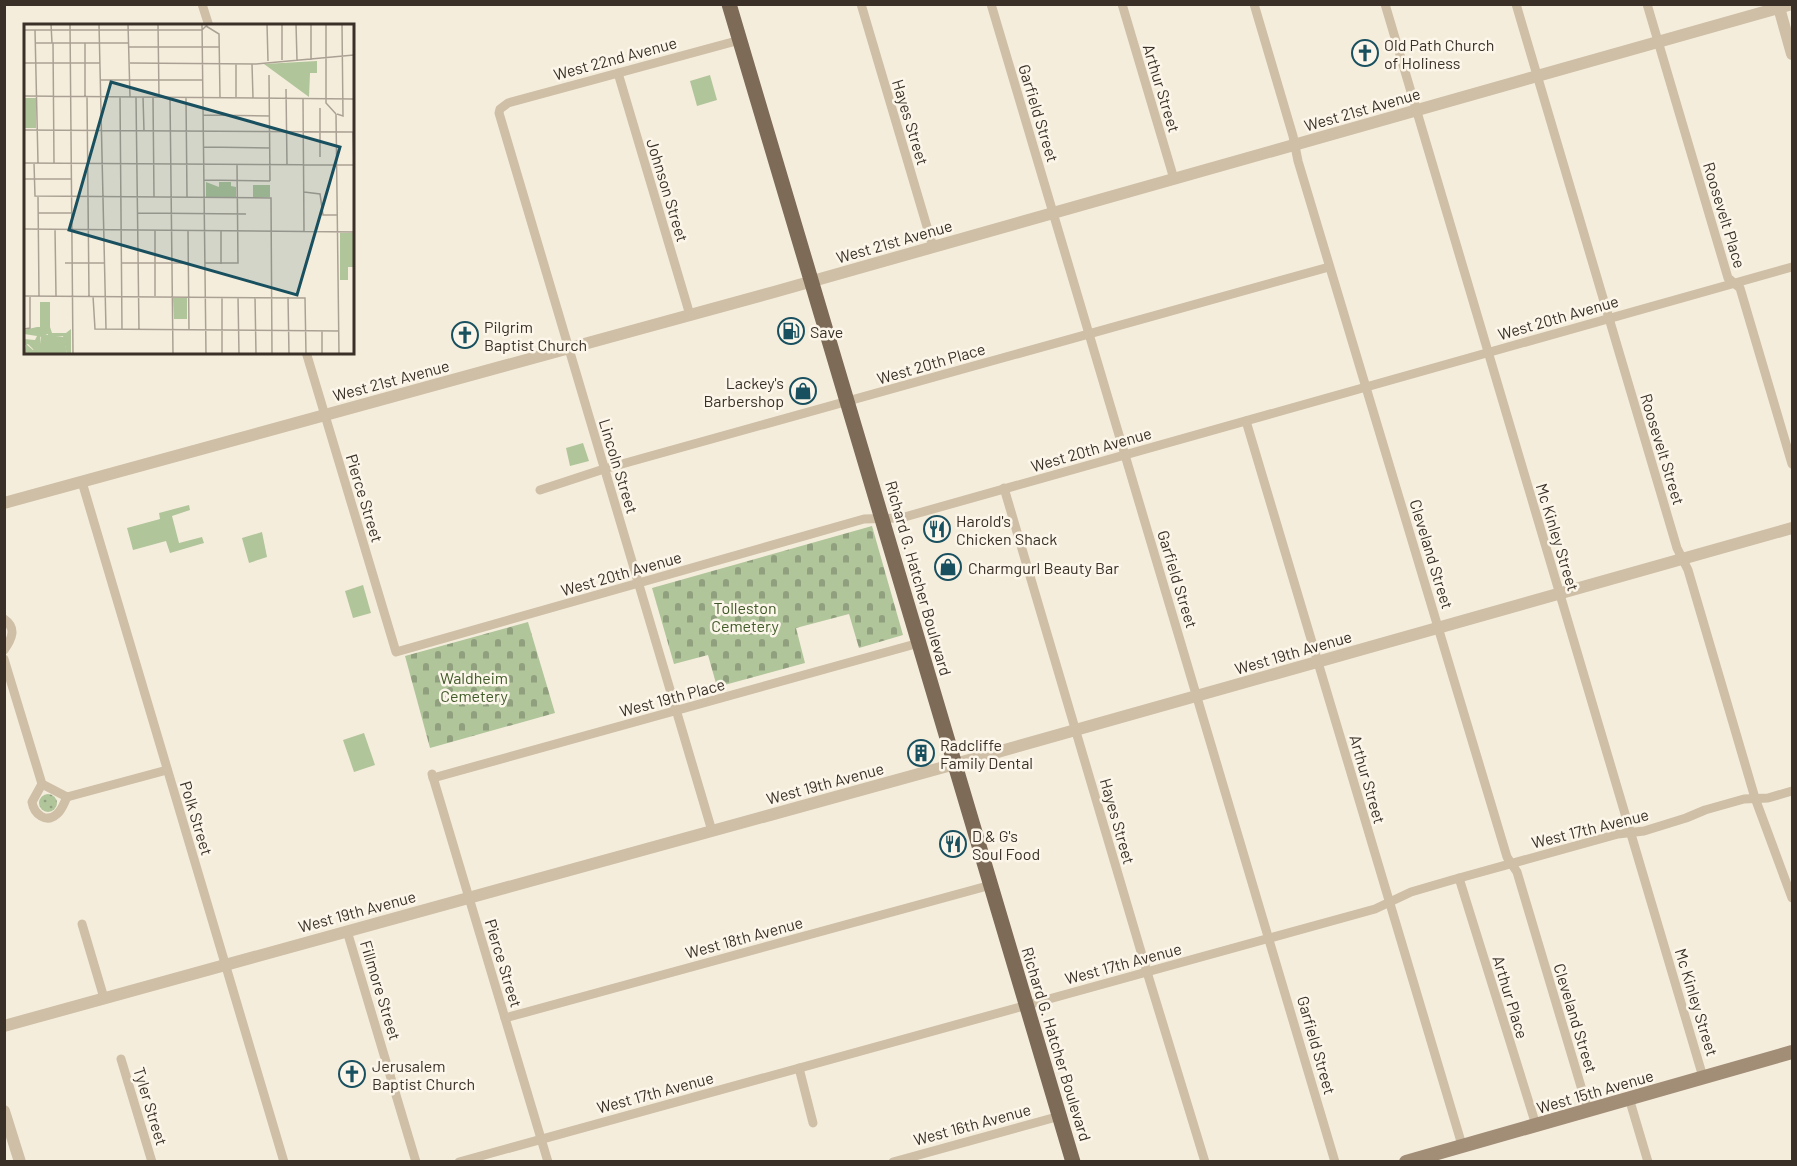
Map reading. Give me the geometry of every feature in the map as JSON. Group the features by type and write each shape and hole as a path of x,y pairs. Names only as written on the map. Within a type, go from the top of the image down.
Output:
{"main road":[{"name":"Richard G. Hatcher Boulevard","path":"729,4 1074,1161"},
{"name":"West 15th Avenue","path":"1406,1161 1423,1159 1792,1052"}],"street":[{"path":"202,4 208,24"},
{"name":"Garfield Street","path":"991,4 1335,1161"},
{"name":"Arthur Street","path":"1122,4 1174,179"},
{"name":"Cleveland Street","path":"1254,4 1329,267 1507,857 1516,872 1588,1110"},
{"name":"Mc Kinley Street","path":"1385,4 1703,1077"},
{"name":"Roosevelt Street","path":"1516,4 1677,548 1688,570 1755,798 1792,898"},
{"name":"Roosevelt Place","path":"1647,4 1726,273 1728,278 1740,288 1792,464"},
{"name":"Hayes Street","path":"862,5 933,247"},
{"path":"1783,6 1792,54"},
{"name":"West 21st Avenue","path":"4,503 812,281 1783,6"},
{"name":"West 22nd Avenue","path":"500,109 508,103 740,40"},
{"name":"Johnson Street","path":"618,73 690,315"},
{"name":"Lincoln Street","path":"500,109 500,118 712,831"},
{"name":"West 20th Place","path":"540,490 604,469 1329,267"},
{"name":"West 20th Avenue","path":"396,652 859,520 901,518 1792,267"},
{"name":"Pierce Street","path":"307,354 396,652"},
{"name":"Arthur Street","path":"1246,421 1462,1146"},
{"name":"Polk Street","path":"82,482 284,1161"},
{"name":"Hayes Street","path":"1005,488 1205,1161"},
{"name":"West 19th Avenue","path":"4,1026 955,764 1792,528"},
{"path":"4,619 11,626 13,635 4,650"},
{"name":"West 19th Place","path":"432,776 677,711 919,643"},
{"path":"4,659 42,784 67,797 167,770"},
{"name":"Pierce Street","path":"432,776 548,1161"},
{"path":"42,784 32,802 39,816 50,818 55,816 67,797"},
{"name":"West 17th Avenue","path":"459,1161 1375,909 1411,892 1459,878 1618,834 1655,828 1715,807 1755,798 1768,798 1792,791"},
{"name":"Arthur Place","path":"1459,878 1536,1125"},
{"name":"West 18th Avenue","path":"505,1018 991,885"},
{"path":"82,924 104,999"},
{"name":"Fillmore Street","path":"347,931 416,1161"},
{"name":"Tyler Street","path":"121,1059 152,1161"},
{"path":"799,1068 813,1123"},
{"path":"1629,1098 1648,1161"},
{"path":"4,1111 20,1161"},
{"name":"West 16th Avenue","path":"893,1161 1060,1116"}],"green space":[{"path":"710,75 717,100 697,106 690,81"},
{"path":"583,443 589,461 570,466 566,448"},
{"path":"189,505 190,510 172,516 179,543 202,537 204,543 170,553 166,541 133,550 127,528 160,519 159,513"},
{"name":"Tolleston Cemetery","path":"872,526 903,635 859,648 849,614 796,628 805,663 717,687 708,655 674,664 652,588"},
{"path":"262,532 267,557 249,563 242,538"},
{"path":"363,585 371,613 353,618 345,591"},
{"name":"Waldheim Cemetery","path":"528,622 555,713 430,748 405,656"},
{"path":"364,733 375,765 354,772 343,740"},
{"path":"48,794 54,797 57,803 54,809 48,812 42,809 39,803 42,797"}],"place":[{"name":"Old Path Church of Holiness","path":"1365,53"},
{"name":"Save","path":"791,331"},
{"name":"Pilgrim Baptist Church","path":"465,335"},
{"name":"Lackey's Barbershop","path":"803,391"},
{"name":"Harold's Chicken Shack","path":"937,529"},
{"name":"Charmgurl Beauty Bar","path":"948,567"},
{"name":"Radcliffe Family Dental","path":"921,753"},
{"name":"D & G's Soul Food","path":"953,844"},
{"name":"Jerusalem Baptist Church","path":"352,1074"}]}
